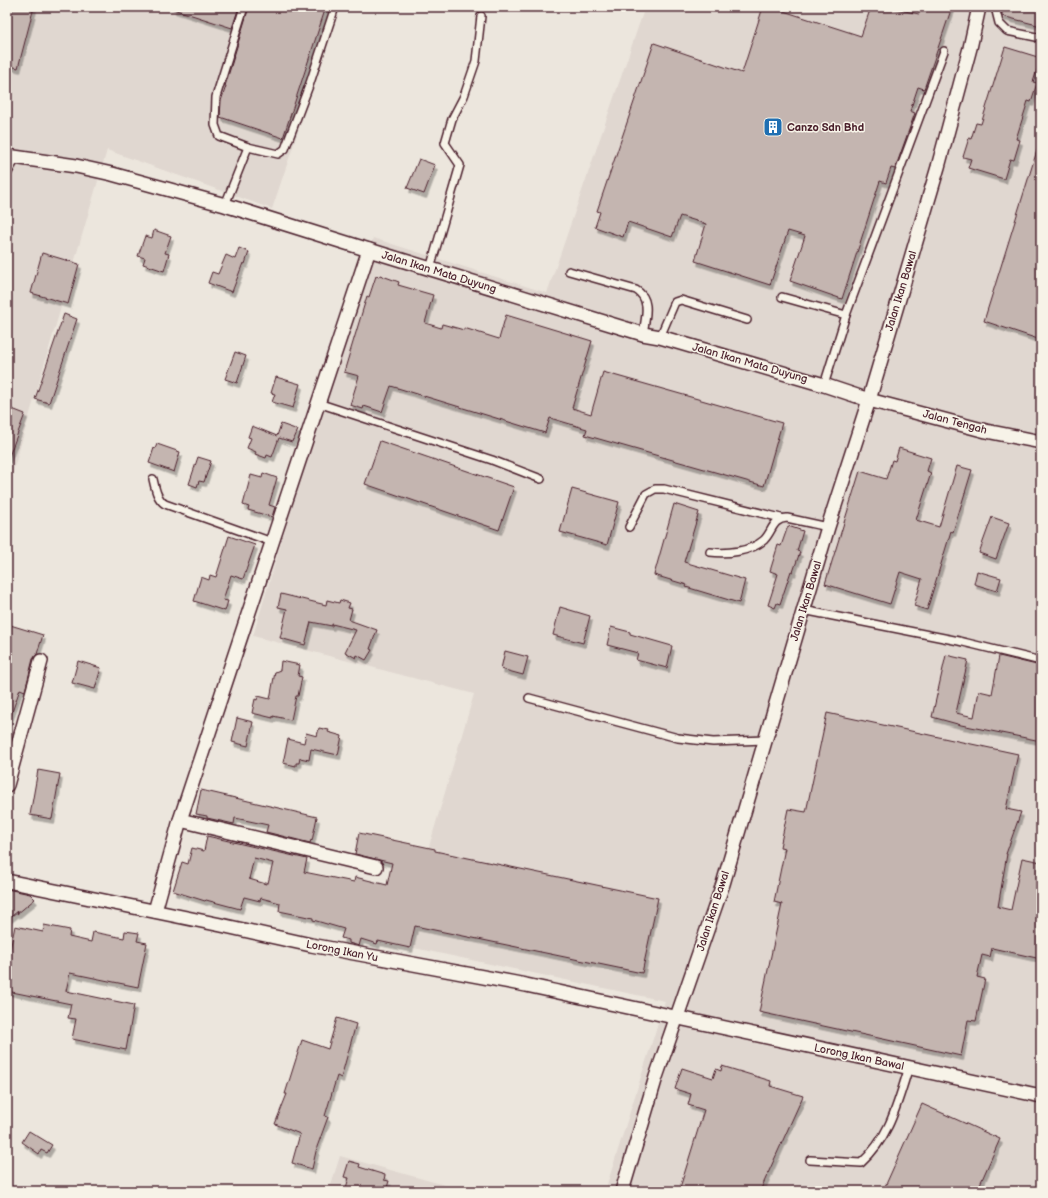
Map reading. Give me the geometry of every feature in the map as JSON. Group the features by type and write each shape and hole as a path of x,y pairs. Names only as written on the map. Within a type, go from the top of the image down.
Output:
{"street":[{"name":"Jalan Ikan Bawal","path":"622,1191 656,1077 723,884 828,527 869,400 938,167 970,48 978,7"},
{"name":"Jalan Ikan Mata Duyung","path":"11,157 76,166 112,174 225,205 643,334 660,337 824,385 869,400"},
{"path":"154,911 180,820 369,250"},
{"name":"Jalan Tengah","path":"869,400 986,431 1041,442"},
{"path":"7,785 41,660"},
{"path":"180,820 376,867"},
{"name":"Lorong Ikan Yu","path":"7,882 154,911 311,945 526,984 677,1018"},
{"name":"Lorong Ikan Bawal","path":"677,1018 1041,1096"}],"lane":[{"path":"244,7 216,98 215,125 220,136 248,148 278,154 285,149 310,83 335,7"},
{"path":"995,7 999,23 1006,31 1041,38"},
{"path":"430,269 460,165 446,143 452,119 464,96 476,61 481,16"},
{"path":"824,385 846,315 944,51"},
{"path":"225,205 248,148"},
{"path":"7,174 11,157"},
{"path":"569,271 640,292 646,305 643,334"},
{"path":"782,297 846,315"},
{"path":"660,337 675,302 681,300 747,320"},
{"path":"318,403 492,460 541,479"},
{"path":"152,479 158,496 166,504 272,542"},
{"path":"629,527 646,494 655,490 664,489 781,518 828,527"},
{"path":"710,552 732,552 758,544 764,540 776,522 781,518"},
{"path":"803,610 959,641 1041,661"},
{"path":"529,698 678,738 713,742 765,740"},
{"path":"810,1160 861,1164 880,1143 886,1133 895,1112 909,1067"}],"shaded area":[{"path":"7,7 340,7 272,209 107,150 7,492"},
{"path":"645,7 1041,7 1041,1191 605,1191 665,1001 400,945 474,694 253,636 373,238 547,293"},
{"path":"340,1156 466,1191 329,1191"}],"building":[{"path":"7,7 34,7 18,68 7,65"},
{"path":"173,7 239,7 232,28 173,9"},
{"path":"249,7 326,7 283,138 220,117 221,101"},
{"path":"763,7 771,7 861,36 871,7 886,7 919,14 920,7 952,7 924,89 918,87 910,111 915,113 895,169 891,168 886,183 880,181 842,299 790,281 805,236 788,231 770,285 695,261 706,224 680,216 672,237 628,222 623,237 595,227 600,212 597,211 654,43 742,73"},
{"path":"1003,7 1041,7 1041,26 1002,16"},
{"path":"1005,47 1041,58 1033,82 1037,83 1031,102 1028,101 1016,139 1020,140 1014,160 1010,159 1004,179 968,168 971,159 963,157 976,123 981,124"},
{"path":"1039,144 1041,144 1041,340 984,321"},
{"path":"419,159 435,165 424,194 407,188"},
{"path":"154,230 171,236 165,253 169,254 164,271 143,264 145,258 138,256 145,236 152,238"},
{"path":"239,248 249,252 245,264 243,263 232,292 208,283 212,272 218,274 226,255 235,259"},
{"path":"42,253 79,264 68,304 31,293"},
{"path":"380,275 399,282 398,285 433,295 425,323 441,328 442,324 464,330 464,328 499,339 506,315 592,341 572,408 591,414 603,372 782,423 764,486 585,435 587,429 550,418 545,433 391,386 382,412 364,406 363,409 350,405 359,376 344,372 367,296 369,297 376,276 379,277"},
{"path":"64,314 77,319 49,403 35,399"},
{"path":"235,352 246,356 237,383 225,379"},
{"path":"276,377 300,384 293,408 272,402 275,394 271,393"},
{"path":"7,407 25,414 8,459 7,459"},
{"path":"281,424 298,430 292,442 279,438 272,457 267,455 266,458 255,454 256,452 247,448 251,438 248,437 252,426 277,436"},
{"path":"380,441 514,487 499,530 365,484"},
{"path":"157,444 180,452 174,472 149,463 154,448 155,449"},
{"path":"899,448 931,458 927,471 931,473 916,520 939,527 957,466 972,470 953,532 951,531 927,610 914,606 922,579 900,572 890,604 825,584 860,471 886,479 892,460 895,461"},
{"path":"198,457 211,461 204,482 199,481 197,487 189,484"},
{"path":"263,473 277,478 269,505 275,507 272,517 248,510 249,507 243,505 251,475 262,478"},
{"path":"572,489 619,502 607,545 560,532"},
{"path":"674,504 699,512 684,562 745,580 739,603 686,587 687,585 654,575"},
{"path":"992,517 1009,523 996,559 979,553"},
{"path":"788,526 803,531 797,551 800,552 793,572 791,571 780,604 777,603 775,608 768,605 778,574 770,571 778,545 781,546"},
{"path":"229,536 255,545 243,579 231,575 223,600 228,601 225,611 194,601 201,577 209,580 210,575 216,577"},
{"path":"977,571 1001,578 997,591 974,584"},
{"path":"281,594 326,605 327,600 339,603 340,600 350,603 348,608 352,609 349,620 377,630 370,649 372,650 366,660 357,655 356,658 345,652 356,630 332,624 332,626 311,622 305,645 280,638 287,609 278,607"},
{"path":"560,607 590,616 583,643 553,635"},
{"path":"7,624 43,635 37,654 33,659 25,691 20,689 9,721 7,721"},
{"path":"611,627 672,646 667,668 636,660 638,653 607,645"},
{"path":"505,651 528,657 523,675 501,669"},
{"path":"946,655 968,660 956,713 974,717 979,691 992,694 999,656 1041,666 1041,741 961,725 932,717"},
{"path":"78,661 101,668 95,689 72,683"},
{"path":"281,661 300,665 298,676 302,677 291,720 273,716 273,718 252,713 255,699 257,700 258,696 270,699 275,672 280,670"},
{"path":"827,713 1018,754 1006,809 1021,812 1006,854 998,907 1011,910 1022,858 1041,862 1041,959 992,948 990,957 982,955 977,977 985,979 976,1021 968,1020 961,1056 759,1012 782,904 774,902 785,848 780,847 788,809 806,812"},
{"path":"237,718 253,722 248,746 232,742"},
{"path":"319,728 329,730 328,732 342,736 338,755 311,749 309,760 300,758 299,763 296,763 296,766 283,763 288,739 304,743 306,733 317,736"},
{"path":"38,770 60,774 52,819 30,815"},
{"path":"201,790 317,817 312,841 311,840 310,843 266,832 268,825 235,818 234,824 196,814"},
{"path":"359,833 435,849 435,851 658,898 642,973 415,926 410,948 378,941 377,944 361,939 359,946 349,943 349,940 341,938 344,929 313,920 313,918 279,911 280,903 261,898 260,901 244,897 240,909 205,901 173,891 182,862 188,864 192,848 204,851 207,836 307,859 304,872 354,882 355,877 387,885 392,863 355,854","holes":["254,858 273,863 268,883 266,882 266,884 249,879"]},
{"path":"7,889 30,894 35,899 7,920"},
{"path":"44,925 70,930 69,937 91,942 93,932 124,938 125,931 139,933 137,941 147,943 138,987 70,973 66,991 134,1005 126,1050 72,1039 76,1019 68,1018 71,1004 7,991 7,964 15,926 43,932"},
{"path":"337,1018 356,1024 341,1078 337,1076 325,1116 328,1117 317,1147 312,1169 292,1163 300,1134 275,1124 287,1094 285,1094 302,1040 328,1049"},
{"path":"722,1066 771,1081 770,1086 803,1096 760,1191 679,1191 704,1110 688,1105 691,1094 675,1089 682,1068 713,1078 716,1069 721,1071"},
{"path":"922,1104 1000,1139 977,1191 883,1191"},
{"path":"29,1131 52,1145 47,1153 41,1150 39,1154 22,1142"},
{"path":"349,1161 360,1164 359,1167 385,1175 384,1180 389,1181 386,1191 345,1191 349,1178 344,1177"}],"place":[{"name":"Canzo Sdn Bhd","path":"773,127"}]}
